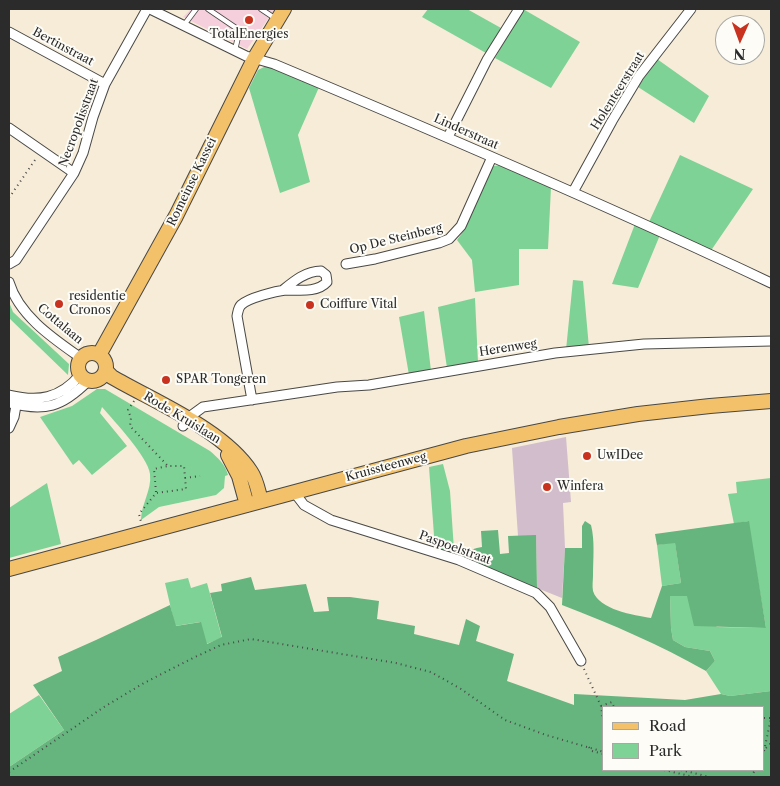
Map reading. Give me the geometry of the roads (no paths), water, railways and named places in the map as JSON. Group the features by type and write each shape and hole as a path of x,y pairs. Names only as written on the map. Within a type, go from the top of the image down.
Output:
{"main road":[{"name":"Romeinse Kassei","path":"100,355 176,216 254,59 281,14"},
{"path":"90,354 100,355 106,364 94,376 78,366 82,358 90,354"},
{"name":"Rode Kruislaan","path":"94,376 109,382 185,423"},
{"name":"Rode Kruislaan","path":"94,376 112,377 226,448 250,471 256,482 261,501"},
{"name":"Kruissteenweg","path":"9,569 466,446 559,427 665,411 771,401"},
{"name":"Rode Kruislaan","path":"226,448 234,464 246,505"}],"street":[{"name":"Linderstraat","path":"148,9 254,59 274,64 574,192 771,282"},
{"name":"Necropolisstraat","path":"9,264 16,260 74,173 105,84 148,9"},
{"path":"448,137 487,60 519,9"},
{"name":"Holenteerstraat","path":"574,192 612,121 639,76 690,9"},
{"name":"Bertinstraat","path":"9,32 105,84"},
{"path":"9,128 74,173"},
{"name":"Op De Steinberg","path":"346,264 375,259 450,239 461,226 492,157"},
{"name":"Cottalaan","path":"9,282 14,296 29,316 82,358"},
{"path":"252,400 237,316 239,307 247,301 283,290"},
{"name":"Herenweg","path":"185,423 203,407 337,387 368,385 555,353 644,344 771,341"},
{"path":"9,428 14,417 13,400 53,396 94,376"},
{"name":"Paspoelstraat","path":"294,492 304,505 319,515 459,560 536,593 550,607 581,661"}],"lane":[{"path":"184,25 196,9"},
{"path":"208,9 239,32 235,50"},
{"path":"260,9 281,14"}],"place":[{"name":"TotalEnergies","path":"249,20"},
{"name":"residentie Cronos","path":"59,304"},
{"name":"Coiffure Vital","path":"310,305"},
{"name":"SPAR Tongeren","path":"166,380"},
{"name":"UwIDee","path":"587,456"},
{"name":"Winfera","path":"547,487"}]}
